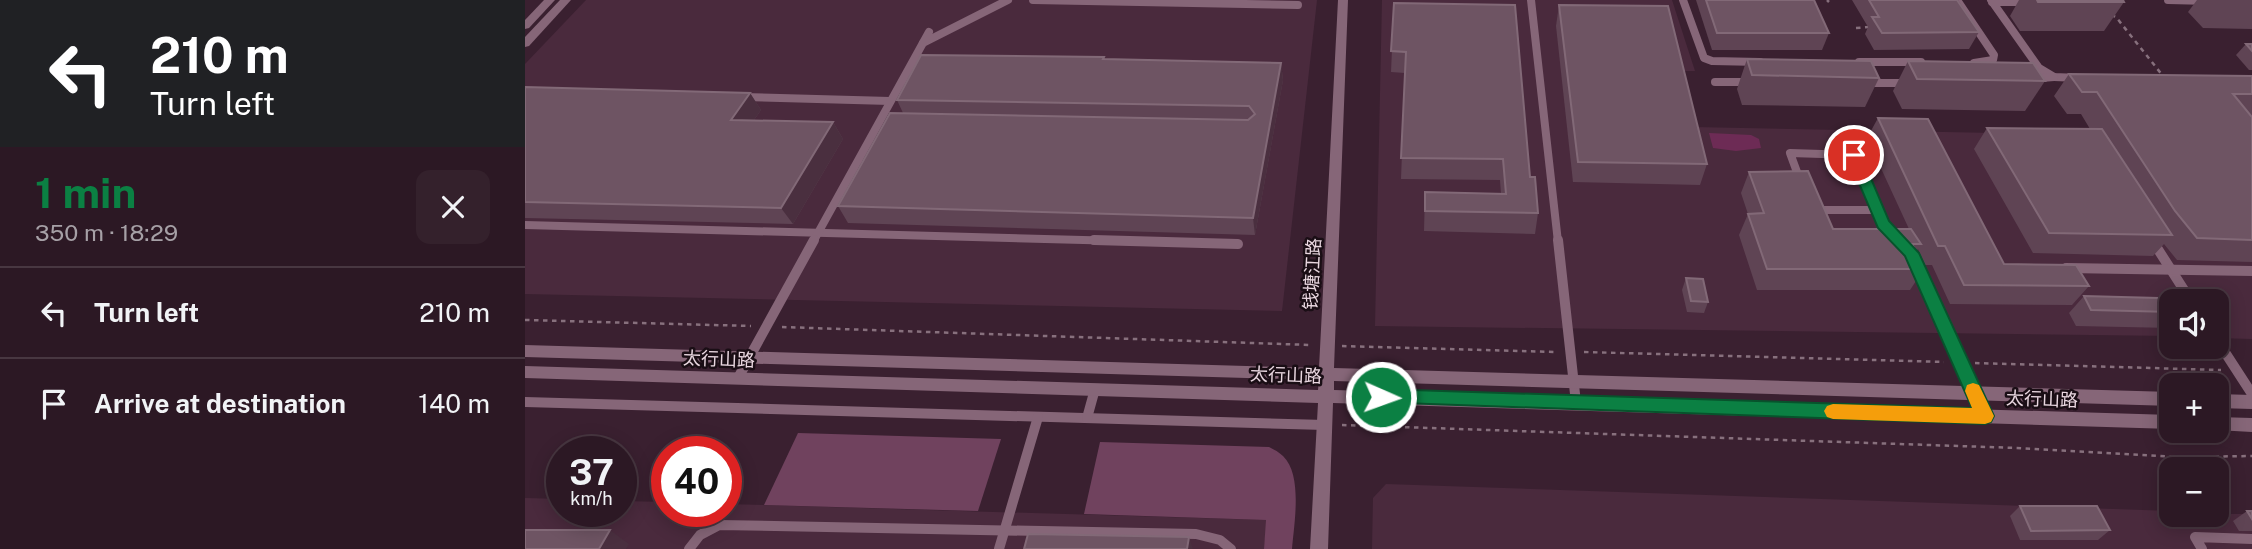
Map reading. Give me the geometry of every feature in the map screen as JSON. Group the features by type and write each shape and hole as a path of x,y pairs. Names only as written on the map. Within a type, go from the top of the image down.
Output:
{"street":[{"path":"525,26 550,0"},
{"path":"525,44 566,0"},
{"name":"钱塘江路","path":"1319,549 1343,0"},
{"name":"太行山路","path":"525,351 2159,399"},
{"name":"太行山路","path":"525,372 2159,422"},
{"path":"2229,401 2252,402"},
{"path":"2229,424 2252,425"}],"lane":[{"path":"922,44 1008,0"},
{"path":"1033,0 1298,5"},
{"path":"1531,0 1576,403"},
{"path":"1683,0 1705,58 1712,61 1775,62"},
{"path":"1957,0 1994,55 1993,60 1985,62 1959,62"},
{"path":"2168,0 2218,1"},
{"path":"1991,1 2044,2"},
{"path":"1991,1 2034,62 2045,74 2054,77"},
{"path":"738,378 929,32"},
{"path":"1848,62 1933,62"},
{"path":"2026,79 2089,78"},
{"path":"1715,82 1754,82"},
{"path":"1859,83 1923,82"},
{"path":"728,97 890,102"},
{"path":"879,123 893,123"},
{"path":"1877,210 1811,209 1790,153 1854,155 1877,210 1889,231 1904,243"},
{"path":"2141,224 2184,289"},
{"path":"525,225 1238,244"},
{"path":"1911,253 1985,416"},
{"path":"2062,267 2252,271"},
{"path":"2229,358 2252,394"},
{"path":"1087,418 1095,388"},
{"path":"525,402 1325,425"},
{"path":"999,549 1038,417"},
{"path":"689,549 700,535 719,525 1196,534 1213,536 1230,545 1231,549"},
{"path":"2202,549 2195,537 2252,538"}],"path":[{"path":"2105,12 2116,17 2166,79"},
{"path":"1856,28 1880,27"},
{"path":"525,320 2237,370"},
{"path":"1325,425 2003,447 2176,457 2252,456"}],"shaded area":[{"path":"586,0 1317,0 1282,311 525,294 525,64"},
{"path":"1382,0 1672,0 1695,71 1677,71 1693,127 2252,138 2252,339 2229,338 2229,289 2159,289 2159,336 1375,326"},
{"path":"1709,133 1751,135 1759,139 1761,148 1736,151 1713,148"},
{"path":"798,433 1001,439 978,511 764,505"},
{"path":"1100,442 1269,447 1283,456 1293,475 1296,500 1292,549 1264,549 1266,520 1084,514"},
{"path":"1386,484 2159,511 2159,527 2229,527 2229,514 2252,514 2252,549 1372,549 1373,498"},
{"path":"525,498 546,499 546,527 637,527 637,501 651,502 651,527 742,527 742,504 1267,520 1264,549 525,549"}],"building":[{"path":"1706,0 1814,0 1829,33 1717,33"},
{"path":"1869,0 1957,0 1979,32 1882,33 1872,17 1879,17"},
{"path":"2037,0 2123,0 2124,2 2038,2"},
{"path":"1394,3 1515,5 1530,177 1535,177 1538,213 1425,211 1425,192 1506,194 1503,159 1401,158 1406,52 1391,51"},
{"path":"1559,5 1668,6 1707,164 1578,162"},
{"path":"921,55 1281,63 1253,218 838,206 890,113 1248,120 1255,114 1249,106 897,100"},
{"path":"1747,59 1871,61 1879,78 1752,75"},
{"path":"1908,61 2033,63 2045,81 1917,79"},
{"path":"2069,74 2252,76 2252,94 2233,94 2252,117 2252,240 2197,238 2175,211 2097,92 2082,92"},
{"path":"525,87 750,93 731,120 833,122 781,208 525,202"},
{"path":"1878,118 1928,119 2004,264 2076,265 2089,286 1964,285 1945,246 1938,246"},
{"path":"1987,128 2102,129 2172,235 2049,233"},
{"path":"1808,171 1833,229 1911,229 1921,244 1912,244 1924,269 1767,269 1748,214 1764,213 1749,172"},
{"path":"1686,278 1703,279 1708,302 1691,301"},
{"path":"2084,296 2159,298 2159,312 2091,310"},
{"path":"2020,506 2097,506 2110,530 2031,531"},
{"path":"525,530 610,530 599,549 525,549"},
{"path":"1028,534 1189,537 1187,549 1024,549"}],"slow traffic":[{"path":"1833,411 1985,416 1973,391"}],"route":[{"path":"1381,397 1985,416 1911,253 1883,224 1854,155"}]}
